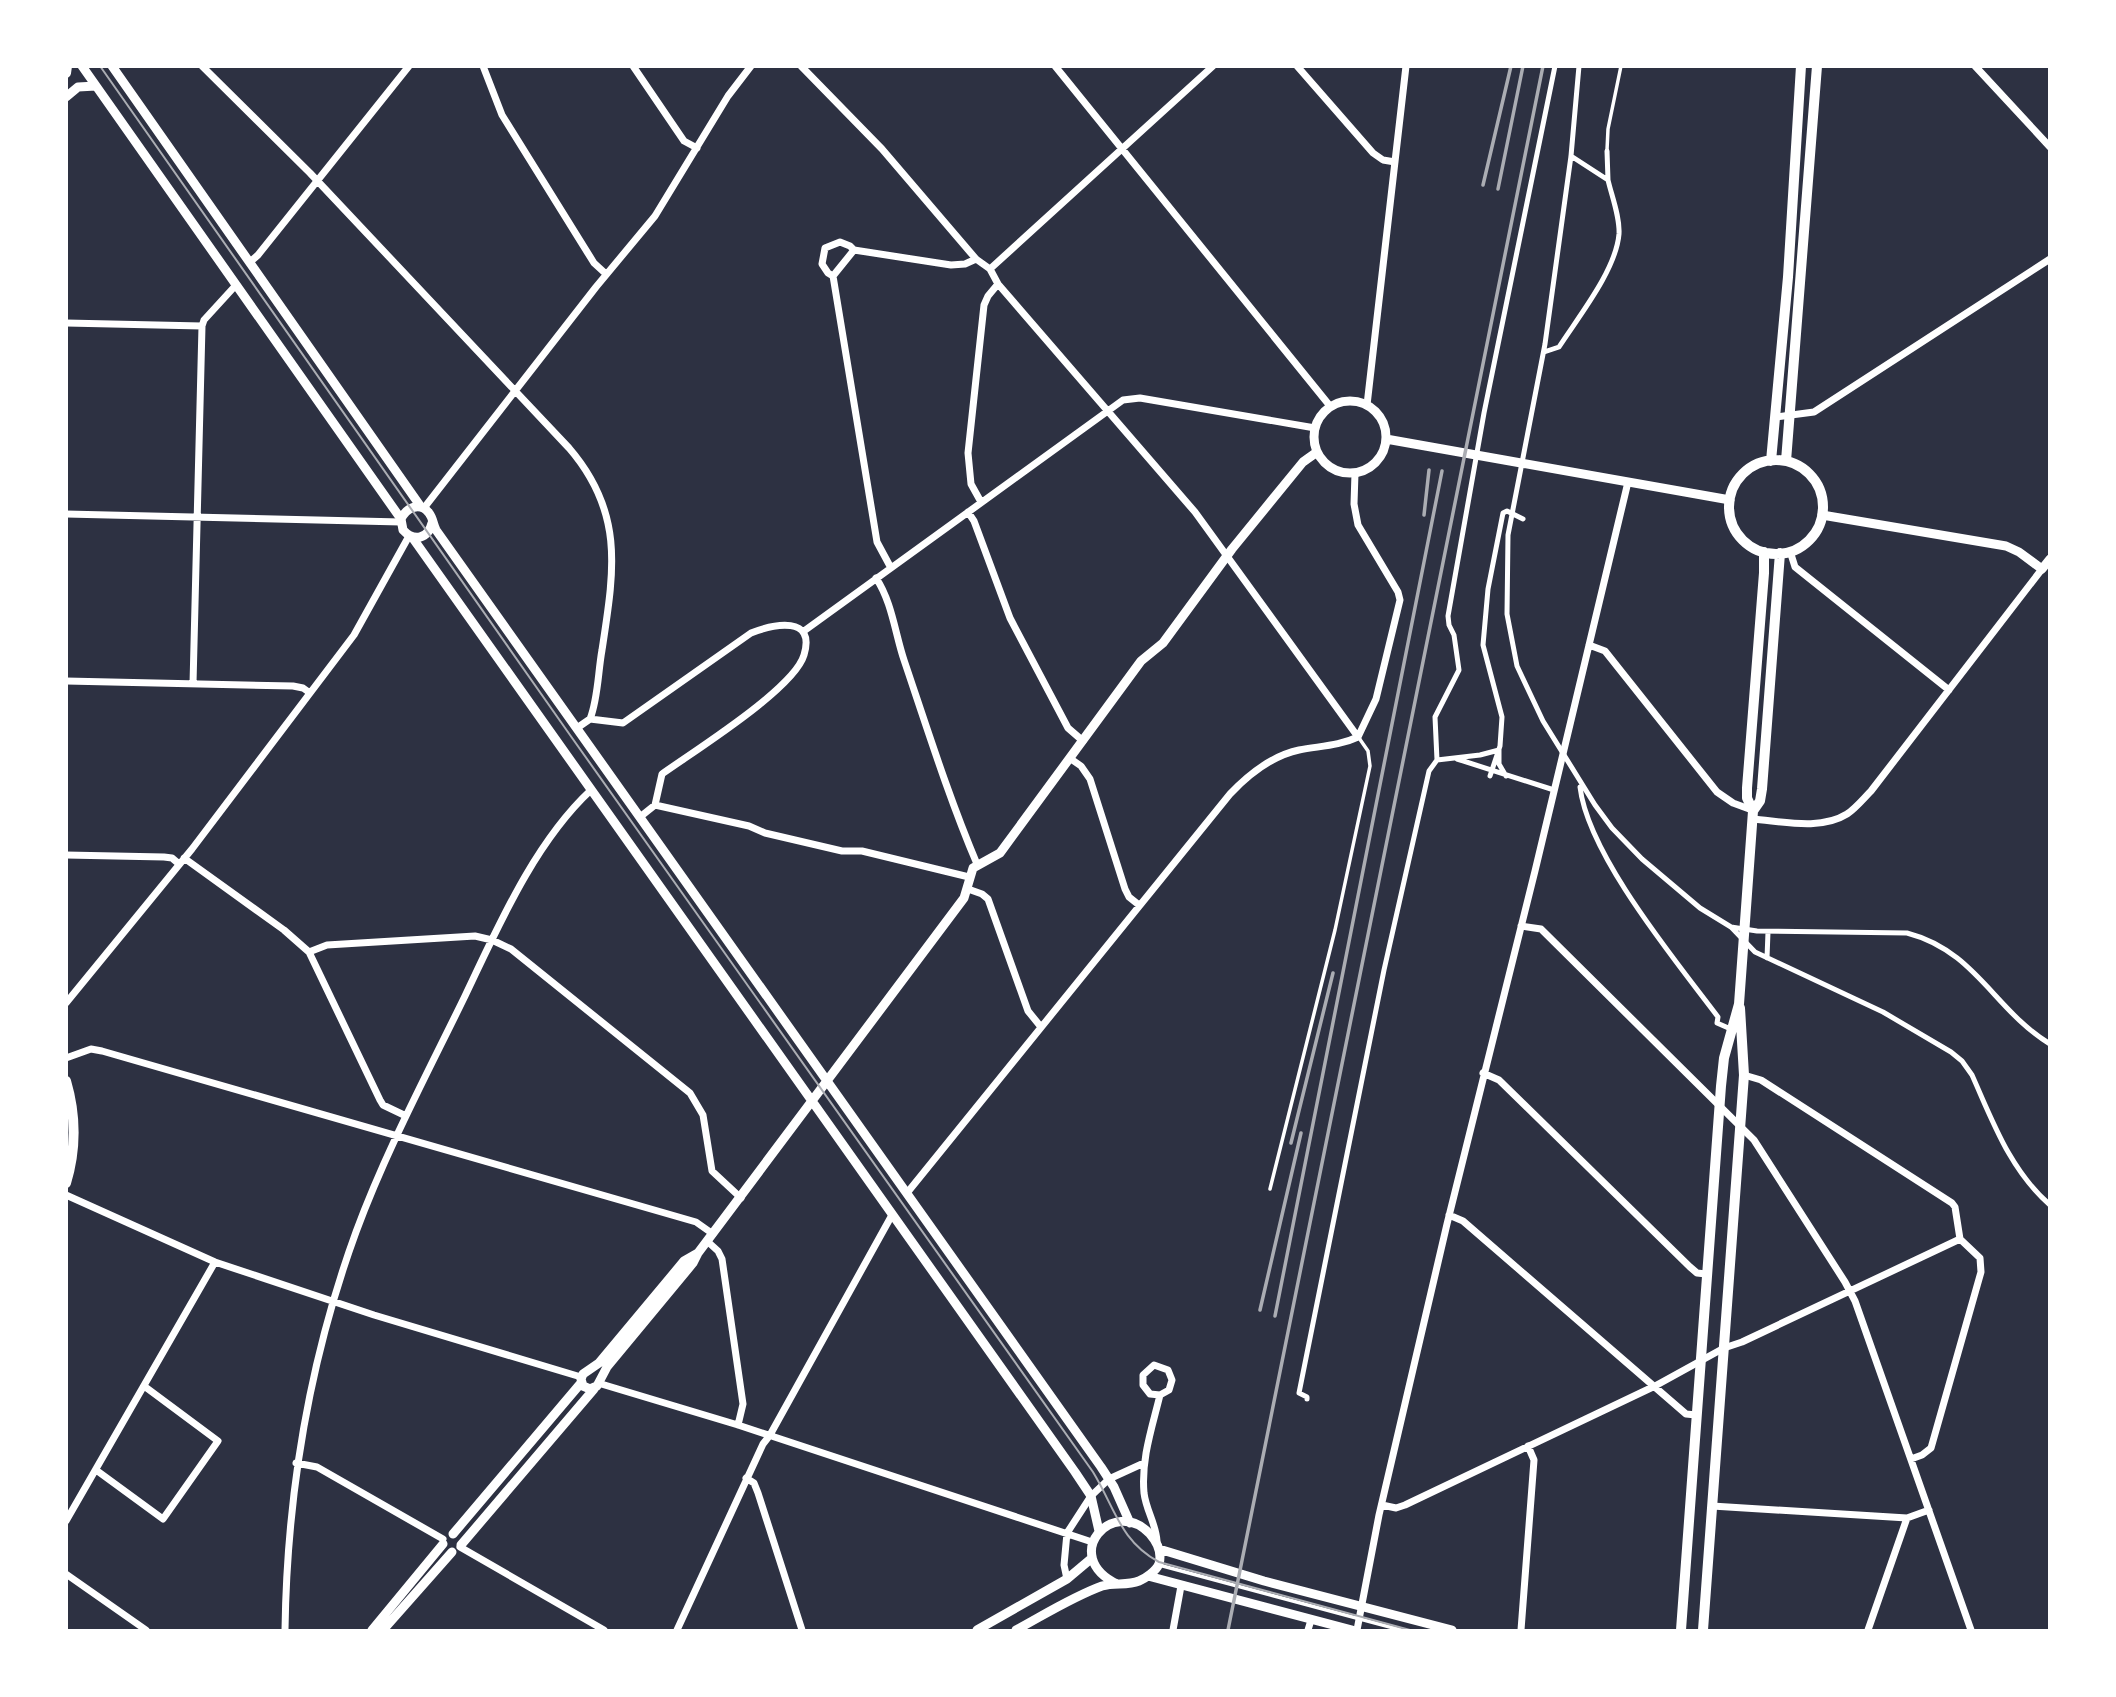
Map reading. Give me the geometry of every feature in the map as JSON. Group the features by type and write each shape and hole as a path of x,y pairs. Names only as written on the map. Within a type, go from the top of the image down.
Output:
{"main road":[{"path":"66,73 67,66"},
{"path":"1771,461 1788,277 1801,66"},
{"path":"1786,461 1817,66"},
{"path":"1771,461 1786,461 1798,465 1813,478 1822,495 1822,515 1818,529 1809,540 1785,552 1764,552 1739,535 1731,519 1730,500 1735,486 1746,472 1771,461"},
{"path":"1753,815 1747,799 1747,788 1764,552"},
{"path":"1681,1630 1719,1105 1724,1058 1739,1004 1753,815 1762,789 1785,552"},
{"path":"1703,1630 1744,1075 1746,1035 1739,1004"},
{"path":"66,1081 74,1132 66,1183"}],"street":[{"path":"82,66 401,521 403,530 411,537 1091,1496 1099,1531"},
{"path":"112,66 1109,1479 1130,1523"},
{"path":"202,66 317,181 583,465 599,492 610,525 613,570 590,719"},
{"path":"250,262 409,66"},
{"path":"483,66 502,115 594,262 606,274"},
{"path":"632,66 684,141 697,148"},
{"path":"422,508 606,274 655,216 728,96 751,66"},
{"path":"801,66 882,149 976,259 990,269 998,284 1190,505 1358,737"},
{"path":"1055,66 1330,406"},
{"path":"990,269 1213,66"},
{"path":"1297,66 1367,148 1379,158 1395,162"},
{"path":"1367,405 1406,66"},
{"path":"1307,1399 1307,1396 1299,1393 1384,970 1424,790 1429,771 1437,760 1435,717 1458,673 1454,635 1448,616 1464,509 1555,66"},
{"path":"1579,66 1572,156 1544,352 1511,513 1506,564 1507,614 1511,642 1526,688 1580,783 1612,828 1642,859 1700,908 1731,927 1755,952 1892,1016 1957,1056 1972,1075 2015,1167 2049,1205"},
{"path":"1975,66 2049,147"},
{"path":"66,97 78,87 96,86"},
{"path":"1544,352 1559,346 1605,273 1613,254 1619,232 1608,180 1607,151"},
{"path":"1572,156 1608,180"},
{"path":"833,276 822,264 825,248 834,242 845,243 853,250 951,265 965,264 976,259"},
{"path":"853,250 833,276 877,541 891,568"},
{"path":"1776,417 1814,412 2049,258"},
{"path":"981,502 971,484 968,453 970,426 984,306 998,284"},
{"path":"193,684 202,326 204,320 236,285"},
{"path":"66,323 202,326"},
{"path":"804,631 1123,400 1140,398 1315,428"},
{"path":"1352,401 1367,405 1383,422 1386,439 1380,458 1364,470 1354,473 1331,468 1317,452 1314,444 1315,428 1321,415 1330,406 1352,401"},
{"path":"1386,439 1730,500"},
{"path":"383,1630 458,1548 597,1384 693,1264 964,898 969,877 978,864 1000,853 1141,661 1163,643 1227,556 1303,462 1317,452"},
{"path":"907,1193 1213,813 1247,776 1261,766 1297,750 1338,744 1358,737 1376,699 1400,600 1357,520 1354,473"},
{"path":"1148,1576 1355,1630 1449,1215 1628,482"},
{"path":"401,521 410,508 422,508"},
{"path":"1506,776 1499,764 1502,716 1483,645 1488,589 1500,518 1507,511 1523,519"},
{"path":"968,512 974,521 1010,618 1068,728 1083,741"},
{"path":"66,514 401,521"},
{"path":"1822,515 2006,546 2020,552 2042,569"},
{"path":"411,537 424,536 432,523"},
{"path":"66,1003 182,861 310,693 360,625 411,537"},
{"path":"1785,552 1795,567 1949,690"},
{"path":"1589,645 1605,651 1717,792 1753,815 1810,823 1845,816 1871,791 2049,559"},
{"path":"876,578 886,595 915,693 978,864"},
{"path":"577,728 590,719 623,723 751,632 783,625 800,627 804,631 807,643 804,657 786,684 662,774 655,805 640,817"},
{"path":"66,681 293,686 310,693"},
{"path":"1437,760 1499,750"},
{"path":"1490,774 1499,750"},
{"path":"1454,758 1490,774 1555,787"},
{"path":"1071,759 1085,770 1090,779 1125,889 1139,905"},
{"path":"1580,783 1587,815 1618,876 1718,1017 1717,1023 1746,1035"},
{"path":"285,1630 287,1552 296,1463 317,1357 332,1302 357,1230 406,1116 492,940 536,859 564,819 591,790"},
{"path":"655,805 749,826 791,839 842,850 862,851 969,877"},
{"path":"66,855 164,857 182,861 284,930 309,952 383,1105 406,1116"},
{"path":"968,889 988,899 1028,1011 1041,1027"},
{"path":"1521,926 1541,929 1757,1145 1850,1292 1971,1630"},
{"path":"1731,927 1768,932 1907,933 1924,937 1974,971 2019,1022 2049,1044"},
{"path":"1767,958 1768,932"},
{"path":"309,952 322,946 475,936 511,949 691,1093 703,1115 712,1171 741,1198"},
{"path":"66,1058 89,1049 102,1051 696,1222 710,1238 722,1259 743,1404 738,1425"},
{"path":"1483,1073 1499,1080 1697,1273 1706,1274"},
{"path":"1744,1075 1761,1080 1952,1203 1960,1239 1979,1258 1982,1272 1931,1448 1911,1459"},
{"path":"66,1195 215,1262 332,1302 584,1377 596,1373 597,1384"},
{"path":"677,1630 763,1444 892,1215"},
{"path":"1449,1215 1463,1221 1686,1414 1696,1415"},
{"path":"1382,1505 1400,1507 1655,1386 1724,1348 1742,1342 1960,1239"},
{"path":"372,1630 443,1541 453,1534 684,1261 698,1254"},
{"path":"66,1521 215,1262"},
{"path":"1016,1630 1062,1604 1104,1586 1129,1584 1148,1576 1158,1564 1156,1530 1145,1496 1143,1463 1160,1395 1169,1390 1171,1375 1164,1367 1154,1366 1145,1371 1143,1385 1150,1394 1160,1395"},
{"path":"584,1377 586,1388 597,1384 738,1425 1092,1542"},
{"path":"96,1470 163,1519 218,1441 144,1386"},
{"path":"1521,1630 1534,1460 1528,1446"},
{"path":"296,1463 317,1467 443,1541 446,1550 458,1548 604,1630"},
{"path":"1067,1579 1064,1565 1067,1533 1091,1496 1109,1479 1143,1463"},
{"path":"746,1478 754,1483 758,1493 802,1630"},
{"path":"1712,1506 1907,1518 1929,1510"},
{"path":"1868,1630 1907,1518"},
{"path":"1117,1584 1105,1578 1097,1569 1092,1558 1092,1542 1099,1531 1114,1523 1130,1523 1146,1530 1158,1545 1182,1558 1452,1630"},
{"path":"453,1534 458,1536 458,1548"},
{"path":"977,1630 1067,1579 1092,1558"},
{"path":"66,1574 146,1630"},
{"path":"1173,1630 1183,1586"},
{"path":"1308,1630 1311,1620"}],"lane":[{"path":"1607,151 1608,129 1621,66"},
{"path":"1270,1189 1335,930 1370,766 1368,751 1358,737"},
{"path":"1158,1564 1401,1630"}],"tram line":[{"path":"100,66 1093,1472 1120,1523 1135,1544 1159,1562 1410,1630"}],"railway":[{"path":"1483,185 1511,66"},
{"path":"1498,189 1523,66"},
{"path":"1228,1630 1543,66"},
{"path":"1424,515 1429,470"},
{"path":"1275,1316 1442,471"},
{"path":"1291,1143 1333,973"},
{"path":"1260,1310 1301,1133"}]}
